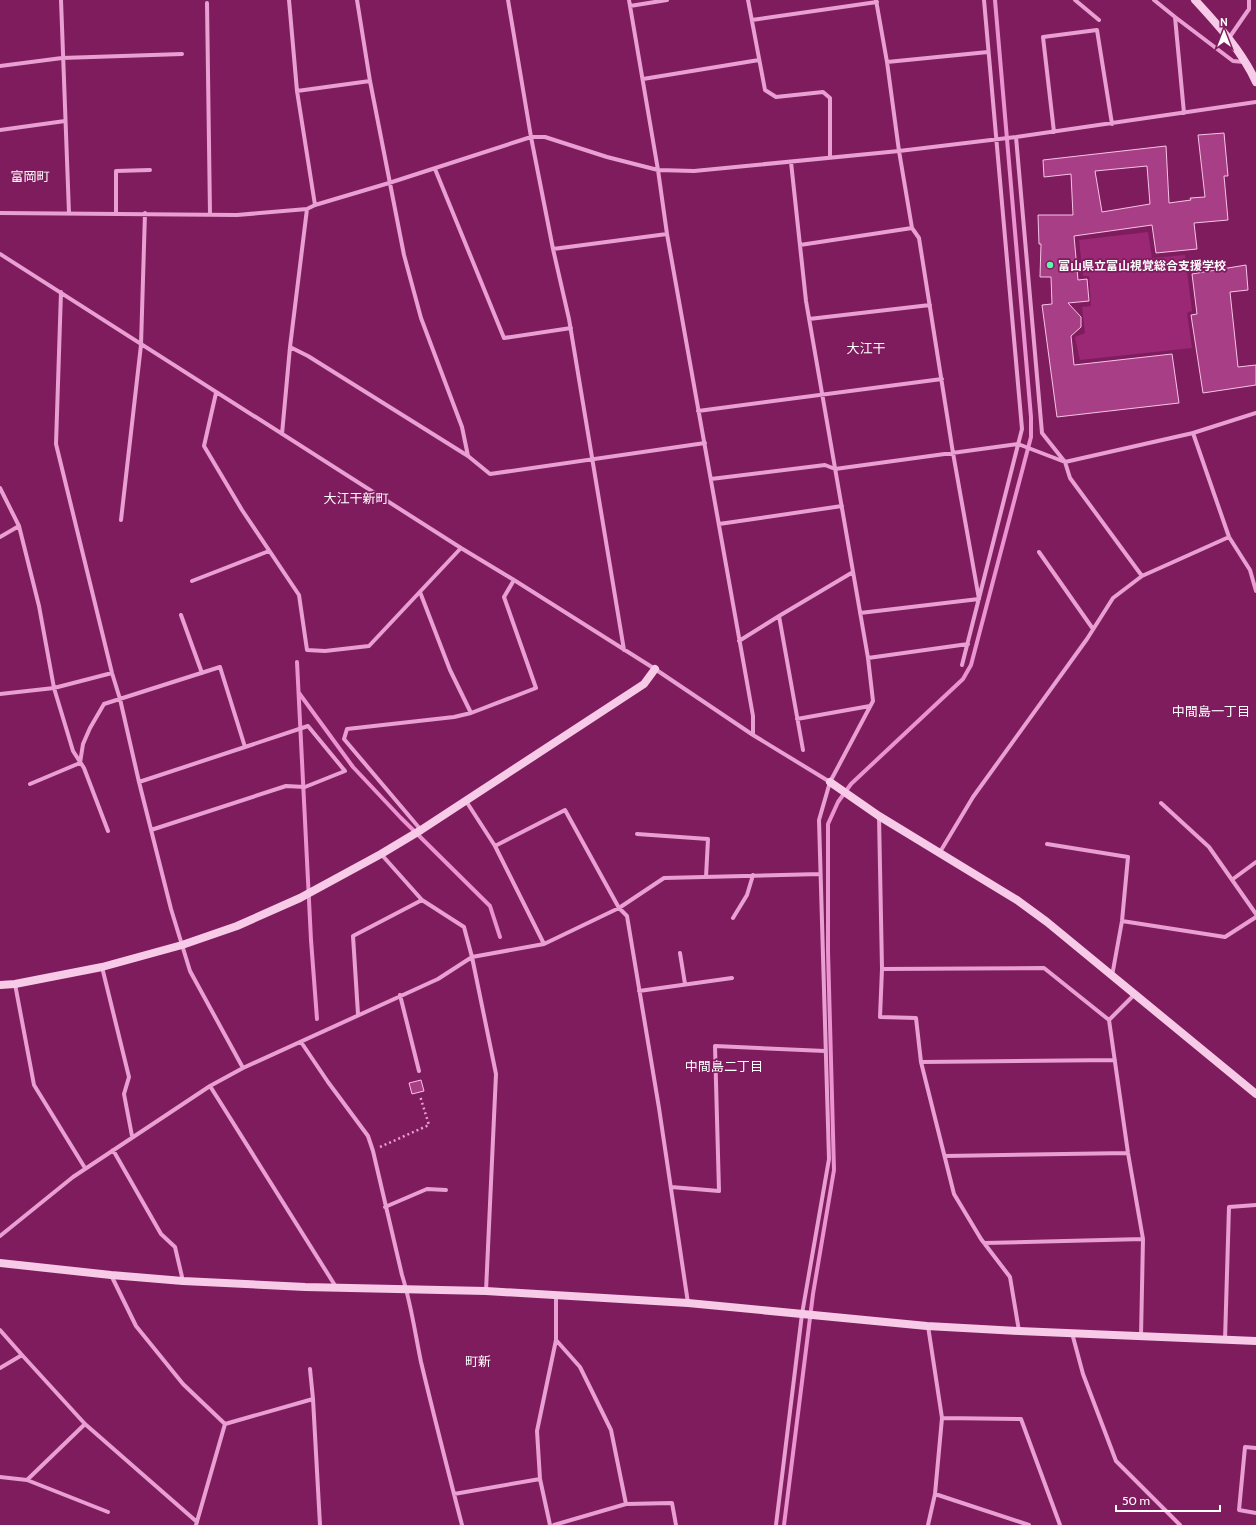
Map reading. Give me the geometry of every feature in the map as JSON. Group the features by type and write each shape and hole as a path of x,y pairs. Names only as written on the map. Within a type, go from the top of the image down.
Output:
{"street":[{"path":"61,0 69,213"},
{"path":"289,0 297,91 314,205"},
{"path":"357,0 370,80 404,255 421,318 462,427 468,456"},
{"path":"508,0 531,137 553,249 571,328 624,650"},
{"path":"629,0 658,170 667,234 753,716 753,735"},
{"path":"630,6 667,0"},
{"path":"748,0 765,90 776,97 823,92 830,98 830,158"},
{"path":"962,665 1022,429 984,0"},
{"path":"1074,0 1099,20"},
{"path":"1154,0 1175,18 1234,61 1245,62"},
{"path":"1195,0 1229,38 1256,82"},
{"path":"1229,38 1249,8 1249,0"},
{"path":"752,20 876,1 888,62 899,151 912,228 919,238 953,453 979,599"},
{"path":"207,3 210,214"},
{"path":"1175,18 1184,113"},
{"path":"1054,132 1043,37 1097,30 1112,124"},
{"path":"888,62 988,52"},
{"path":"0,66 62,58 182,54"},
{"path":"643,79 759,60"},
{"path":"297,91 370,80"},
{"path":"0,213 145,213 237,215 307,209 314,205 435,169 531,137 545,137 607,157 658,170 694,171 899,151 1016,137 1256,102"},
{"path":"0,130 65,121"},
{"path":"1016,137 1042,433 1065,462 1070,478 1142,576"},
{"path":"776,1525 803,1314 829,1159 819,820 830,782 873,701 868,658 809,320 791,162"},
{"path":"435,169 504,338 571,328"},
{"path":"116,213 116,171 150,170"},
{"path":"282,434 290,347 307,209"},
{"path":"121,520 141,345 145,213"},
{"path":"800,245 912,228"},
{"path":"553,249 667,234"},
{"path":"0,254 216,393 655,669 753,735 830,782 879,816 1017,900 1047,922 1256,1094"},
{"path":"61,292 56,444 171,909 190,971 243,1068"},
{"path":"809,320 930,305"},
{"path":"290,347 308,356 468,456 490,474 592,458 705,443"},
{"path":"698,411 942,379"},
{"path":"216,393 204,446 227,486 299,595 307,650 325,651 369,646 461,548"},
{"path":"711,479 825,465 835,470 1018,444 1065,462 1193,433 1256,413"},
{"path":"1193,433 1229,537 1250,570 1256,592"},
{"path":"0,488 19,526 39,606 54,688 73,751 84,768 108,832"},
{"path":"719,524 842,506"},
{"path":"0,537 19,526"},
{"path":"940,852 973,797 1114,598 1142,576 1229,537"},
{"path":"192,581 269,551"},
{"path":"1039,552 1093,629"},
{"path":"739,641 853,572"},
{"path":"421,830 344,739 347,729 454,717 471,713 536,688 504,597 514,580"},
{"path":"420,592 450,670 471,713"},
{"path":"860,613 979,599"},
{"path":"181,615 202,673"},
{"path":"779,616 803,750"},
{"path":"868,658 968,644"},
{"path":"80,763 83,744 90,728 104,704 220,667 245,747"},
{"path":"0,985 15,984 102,967 182,945 237,926 300,898 381,854 421,830 644,684 655,669"},
{"path":"0,694 54,688 112,674"},
{"path":"797,719 870,706"},
{"path":"139,782 308,726 345,771 305,787 286,786 151,830"},
{"path":"30,784 80,763"},
{"path":"466,800 495,846 544,944"},
{"path":"1122,921 1225,937 1256,916 1233,879 1209,847 1161,803"},
{"path":"495,846 565,810 619,908 627,916 671,1187 688,1303"},
{"path":"879,816 882,970 880,1017 916,1018 921,1062 954,1194 984,1243 1010,1277 1019,1331"},
{"path":"637,834 708,839 706,877"},
{"path":"1047,844 1128,858 1122,921 1112,976"},
{"path":"381,854 422,900 464,927 472,957 496,1074 486,1291"},
{"path":"1233,879 1256,862"},
{"path":"0,1236 85,1168 210,1086 243,1068 358,1014 438,979 472,957 544,944 619,908 664,878 820,874"},
{"path":"733,918 747,895 753,875"},
{"path":"358,1014 353,936 422,900"},
{"path":"680,953 685,984"},
{"path":"102,967 129,1077 124,1094 132,1136"},
{"path":"882,970 1044,968 1109,1020 1142,1239 1141,1336"},
{"path":"639,991 732,978"},
{"path":"15,984 34,1085 85,1168"},
{"path":"400,995 419,1071"},
{"path":"1109,1020 1134,995"},
{"path":"301,1042 328,1082 368,1136 407,1290 415,1335 462,1525"},
{"path":"671,1187 718,1191 715,1046 825,1051"},
{"path":"921,1062 1115,1060"},
{"path":"210,1086 336,1288"},
{"path":"113,1150 161,1234 175,1247 183,1281"},
{"path":"945,1156 1128,1153"},
{"path":"385,1207 427,1189 446,1190"},
{"path":"1225,1340 1229,1207 1256,1206"},
{"path":"984,1243 1142,1239"},
{"path":"0,1263 183,1281 336,1288 486,1291 688,1303 928,1326 1256,1341"},
{"path":"111,1275 136,1326 183,1384 225,1424"},
{"path":"550,1525 540,1479 537,1431 556,1340 556,1295"},
{"path":"928,1326 942,1418 935,1494 928,1525"},
{"path":"0,1330 85,1424 196,1524 225,1424"},
{"path":"1072,1333 1083,1374 1116,1461 1180,1525"},
{"path":"556,1340 580,1367 610,1430 626,1504"},
{"path":"0,1368 22,1355"},
{"path":"310,1369 320,1525"},
{"path":"225,1424 313,1399"},
{"path":"942,1418 1021,1419 1060,1525"},
{"path":"27,1480 85,1424"},
{"path":"1256,1448 1245,1448 1239,1510 1256,1513"},
{"path":"0,1477 27,1480 108,1512"},
{"path":"454,1494 540,1479"},
{"path":"935,1494 1029,1525"},
{"path":"554,1525 626,1504 672,1503 676,1525"}],"path":[{"path":"372,1151 429,1125 420,1096"}],"shaded area":[{"path":"1148,232 1152,258 1185,255 1192,311 1187,313 1192,348 1080,360 1075,337 1085,333 1082,307 1091,306 1089,276 1083,276 1079,240"}],"building":[{"path":"1224,133 1228,176 1224,176 1228,220 1194,223 1197,249 1156,253 1152,225 1074,236 1078,280 1087,279 1089,301 1068,303 1081,317 1081,327 1071,336 1074,365 1172,354 1179,403 1057,417 1042,305 1052,304 1051,277 1040,277 1041,244 1039,244 1038,215 1073,215 1071,174 1044,177 1043,160 1166,146 1169,203 1191,200 1190,198 1205,197 1198,135","holes":["1147,166 1150,204 1102,212 1095,171"]},
{"path":"1246,265 1248,290 1230,292 1238,367 1256,365 1256,385 1203,393 1191,315 1197,314 1192,274"},
{"path":"421,1080 424,1091 412,1094 409,1083"}],"waterway":[{"path":"784,1525 813,1294 834,1170 828,951 828,824 838,802 851,784 963,679 971,665 1031,437 1031,417 995,0"},
{"path":"297,662 311,940 317,1019"},
{"path":"299,693 353,767 401,818 490,906 500,937"}],"place":[{"name":"富山県立富山視覚総合支援学校","path":"1050,265"}],"district":[{"name":"富岡町","path":"30,176"},
{"name":"大江干","path":"866,348"},
{"name":"大江干新町","path":"356,498"},
{"name":"中間島一丁目","path":"1211,711"},
{"name":"中間島二丁目","path":"724,1066"},
{"name":"町新","path":"478,1361"}]}
